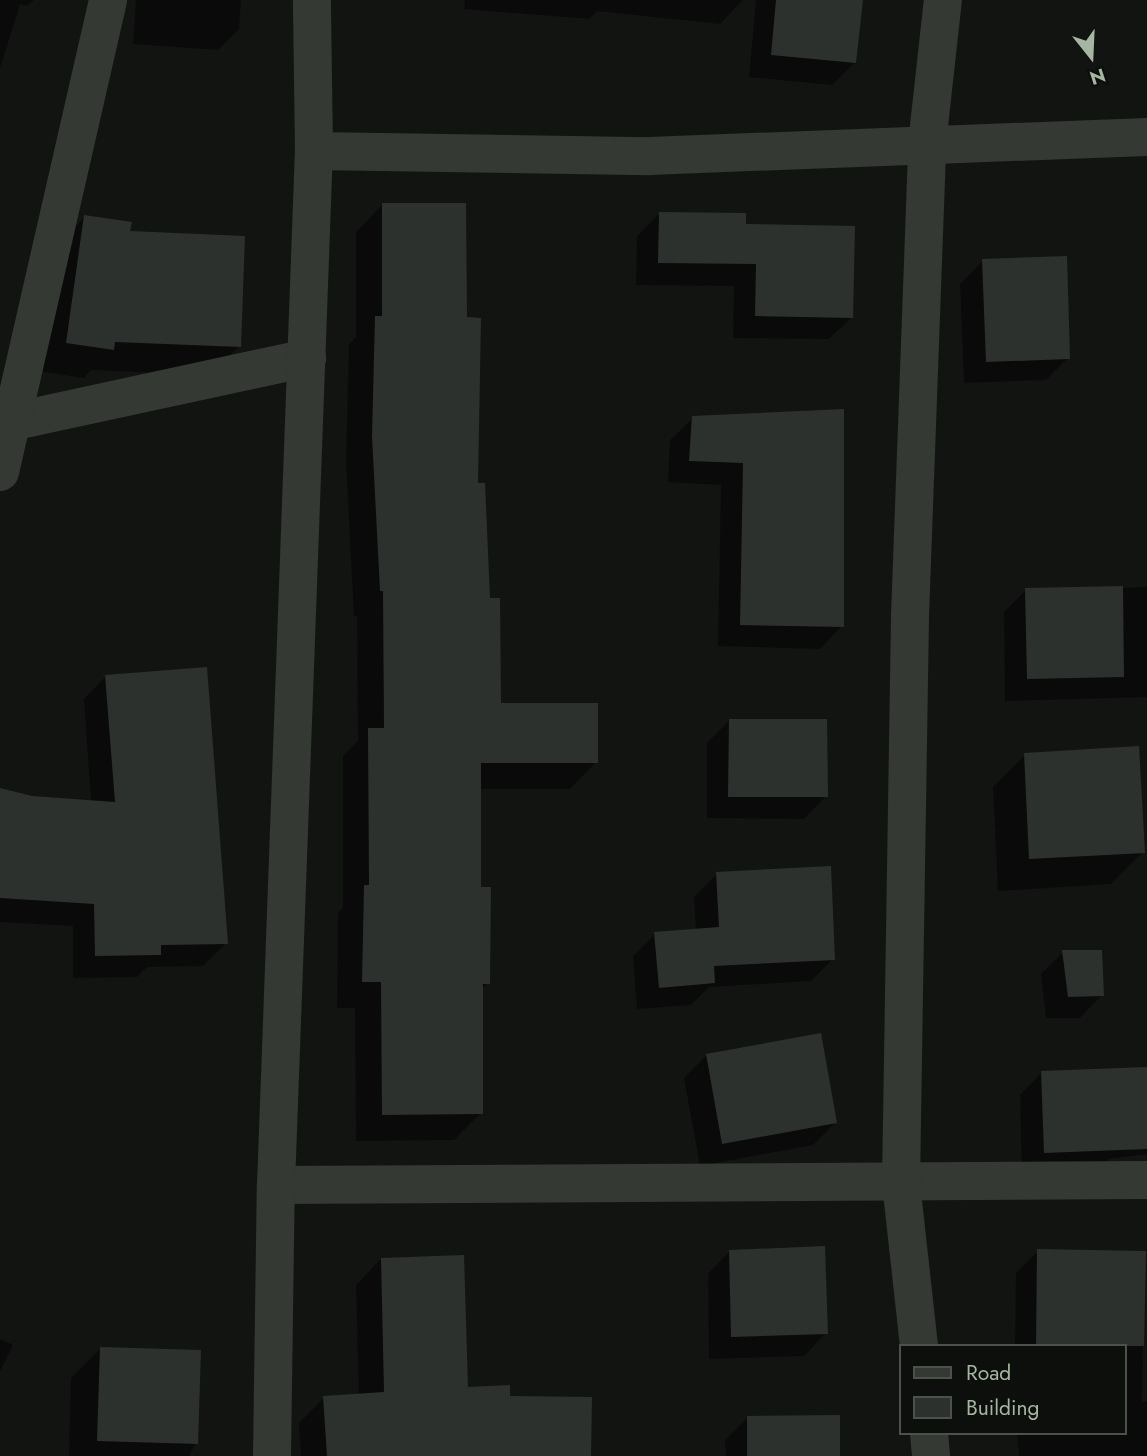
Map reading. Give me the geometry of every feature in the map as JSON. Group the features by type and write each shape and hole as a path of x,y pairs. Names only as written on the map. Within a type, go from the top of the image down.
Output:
{"street":[{"path":"0,472 108,0"},
{"path":"272,1456 276,1185 314,151 312,0"},
{"path":"919,1344 901,1184 910,616 928,144 943,0"},
{"path":"314,151 649,156 1147,137"},
{"path":"10,422 307,358"},
{"path":"276,1185 901,1184 1147,1180"},
{"path":"929,1435 932,1456"}],"building":[{"path":"776,0 863,0 856,63 771,55"},
{"path":"382,203 466,203 467,317 481,318 478,483 485,483 490,598 500,598 501,703 598,703 598,763 481,763 481,887 491,887 490,984 483,984 483,1114 382,1115 381,982 362,982 364,885 369,885 368,728 384,728 383,591 380,591 372,436 375,316 382,316"},
{"path":"659,212 746,213 746,224 855,226 853,318 755,316 756,264 658,263"},
{"path":"84,215 132,222 130,231 245,236 241,347 115,342 114,350 66,343"},
{"path":"1067,256 1070,359 986,362 982,259"},
{"path":"844,409 844,627 740,625 743,463 689,461 692,416"},
{"path":"1123,586 1124,677 1027,679 1025,588"},
{"path":"207,667 228,944 161,945 161,955 95,956 94,904 0,898 0,788 32,796 115,802 105,675"},
{"path":"729,719 827,719 828,797 728,797"},
{"path":"1139,746 1145,853 1029,859 1024,753"},
{"path":"831,866 835,960 714,966 715,983 659,988 654,932 719,927 716,872"},
{"path":"1062,950 1102,950 1104,996 1068,997"},
{"path":"821,1033 837,1123 722,1144 706,1054"},
{"path":"1147,1067 1147,1149 1044,1153 1041,1071"},
{"path":"825,1246 828,1334 731,1337 729,1250"},
{"path":"1037,1249 1146,1251 1144,1346 1036,1344"},
{"path":"464,1255 468,1387 510,1385 510,1396 592,1397 591,1456 327,1456 323,1396 384,1392 381,1258"},
{"path":"100,1347 201,1350 198,1444 97,1441"},
{"path":"840,1415 840,1456 747,1456 747,1416"}]}
